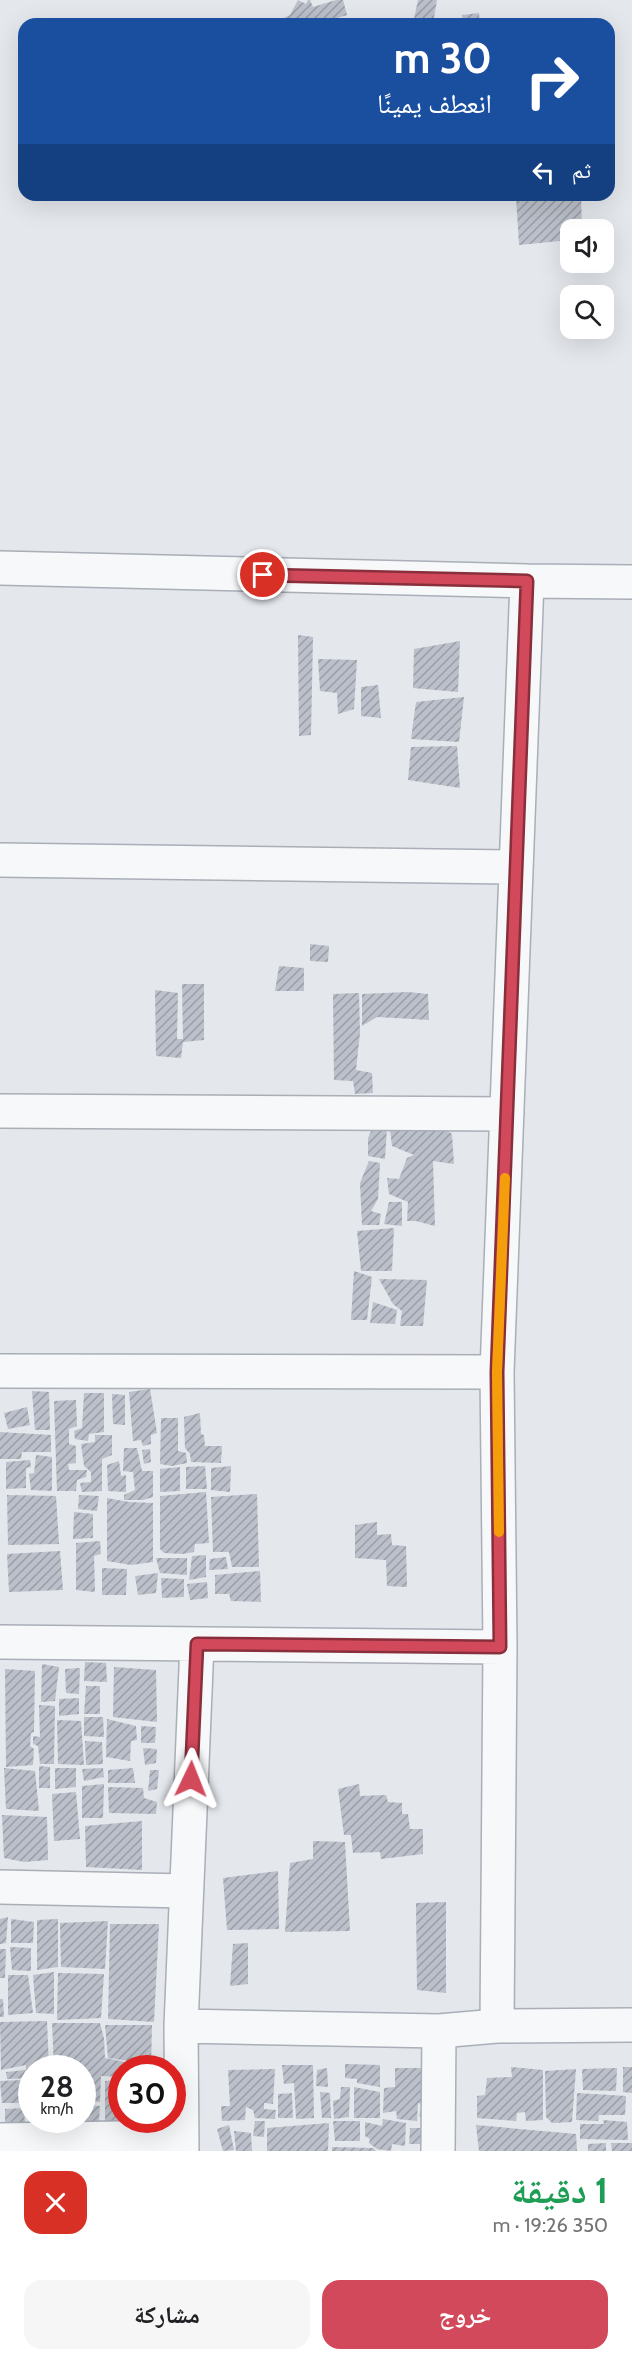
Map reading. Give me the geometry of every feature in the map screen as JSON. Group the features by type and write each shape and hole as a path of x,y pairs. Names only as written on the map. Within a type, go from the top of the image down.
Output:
{"street":[{"path":"0,568 632,582"},
{"path":"497,2026 500,1647 497,1372 527,581"},
{"path":"0,860 516,867"},
{"path":"0,1111 507,1114"},
{"path":"0,1371 497,1372"},
{"path":"0,1642 500,1647"},
{"path":"0,2140 182,2144 180,2026 197,1644"},
{"path":"0,1887 186,1891"},
{"path":"180,2026 439,2031 497,2026 632,2025"},
{"path":"438,2151 439,2031"}],"building":[{"path":"298,0 306,4 310,0 313,7 343,0 347,15 337,18 284,18 290,15"},
{"path":"418,0 437,0 434,18 414,18"},
{"path":"479,13 479,18 462,18 462,15"},
{"path":"516,201 581,201 582,219 560,219 560,241 519,245"},
{"path":"298,635 313,637 311,735 299,736"},
{"path":"460,641 458,692 413,688 414,649"},
{"path":"318,659 357,660 354,709 338,714 337,693 320,691"},
{"path":"378,685 381,718 361,716 361,687"},
{"path":"464,697 459,742 411,739 416,702"},
{"path":"457,746 460,788 408,780 411,747"},
{"path":"310,944 329,946 328,962 310,961"},
{"path":"279,966 304,968 304,991 275,991"},
{"path":"182,984 204,984 204,1040 183,1042 181,1058 156,1056 155,990 178,993 177,1039 183,1039"},
{"path":"408,992 428,994 429,1020 377,1017 362,1026 362,994"},
{"path":"359,993 360,1033 356,1070 372,1073 373,1093 355,1094 353,1081 334,1080 333,994"},
{"path":"394,1120 431,1120 452,1134 454,1164 433,1161 435,1226 407,1221 408,1202 389,1194 387,1178 399,1179 407,1158 414,1155 392,1146 390,1130"},
{"path":"387,1127 385,1159 368,1156 368,1138 372,1129"},
{"path":"369,1161 380,1163 378,1199 371,1211 381,1214 379,1225 362,1225 360,1183"},
{"path":"389,1202 402,1202 402,1226 384,1224"},
{"path":"394,1228 392,1271 361,1271 357,1231"},
{"path":"354,1271 372,1277 367,1320 351,1320"},
{"path":"379,1279 427,1280 423,1326 400,1326 402,1311 393,1304"},
{"path":"373,1302 397,1310 395,1324 370,1323"},
{"path":"150,1389 157,1433 151,1435 151,1444 143,1446 141,1440 133,1441 129,1392"},
{"path":"32,1391 49,1392 50,1430 35,1430"},
{"path":"84,1393 104,1393 104,1432 89,1434 88,1441 75,1439 74,1431 82,1428"},
{"path":"112,1394 125,1395 125,1425 113,1424"},
{"path":"76,1400 77,1426 69,1429 69,1444 76,1446 76,1463 68,1464 69,1470 87,1470 86,1477 77,1480 76,1491 57,1491 54,1401"},
{"path":"27,1407 30,1425 8,1429 4,1413"},
{"path":"200,1413 201,1434 204,1435 205,1446 222,1446 221,1463 191,1462 190,1454 185,1448 184,1417"},
{"path":"161,1418 178,1418 178,1451 186,1453 187,1463 172,1466 160,1464"},
{"path":"0,1432 51,1435 51,1452 22,1452 21,1459 0,1459"},
{"path":"95,1435 112,1435 112,1455 102,1459 102,1491 82,1492 80,1483 91,1482 91,1472 84,1466 81,1444 95,1442"},
{"path":"124,1448 137,1448 142,1471 153,1471 153,1497 143,1500 124,1500 124,1495 135,1490 133,1472 123,1471"},
{"path":"150,1449 151,1462 144,1464 142,1450"},
{"path":"36,1455 52,1457 52,1491 31,1490 29,1474 34,1473"},
{"path":"30,1460 31,1467 26,1468 26,1488 6,1489 6,1462"},
{"path":"119,1461 121,1476 126,1475 126,1492 108,1491 107,1465"},
{"path":"205,1466 207,1489 186,1489 186,1467"},
{"path":"231,1466 230,1492 211,1490 211,1468"},
{"path":"180,1467 180,1491 160,1492 160,1469"},
{"path":"206,1492 209,1543 195,1544 194,1552 164,1553 160,1549 160,1496"},
{"path":"257,1494 259,1567 232,1567 229,1552 213,1552 211,1497"},
{"path":"7,1495 56,1496 59,1544 8,1545"},
{"path":"79,1495 99,1496 97,1511 78,1509"},
{"path":"107,1498 153,1503 153,1562 131,1565 107,1561"},
{"path":"74,1512 93,1514 93,1538 73,1539"},
{"path":"377,1522 377,1535 391,1534 392,1545 406,1546 407,1587 387,1586 386,1560 355,1558 355,1525"},
{"path":"100,1541 101,1554 94,1556 95,1592 76,1590 76,1543"},
{"path":"60,1551 63,1590 9,1592 7,1554"},
{"path":"206,1555 206,1577 189,1580 192,1556"},
{"path":"226,1557 228,1569 209,1570 210,1559"},
{"path":"156,1558 187,1558 187,1575 160,1573"},
{"path":"102,1568 127,1569 126,1595 102,1595"},
{"path":"260,1571 261,1602 231,1601 229,1594 215,1594 215,1575"},
{"path":"158,1573 156,1593 138,1595 135,1576"},
{"path":"161,1578 184,1579 184,1597 162,1598"},
{"path":"207,1582 208,1598 190,1600 187,1584"},
{"path":"85,1662 106,1663 107,1682 84,1681"},
{"path":"42,1664 59,1667 55,1701 41,1702"},
{"path":"114,1667 156,1670 157,1722 113,1717"},
{"path":"80,1668 79,1694 66,1693 65,1669"},
{"path":"5,1669 35,1671 34,1732 31,1733 30,1746 34,1749 33,1765 6,1767"},
{"path":"86,1686 100,1686 100,1714 84,1714"},
{"path":"79,1698 79,1714 59,1716 59,1699"},
{"path":"39,1705 55,1706 54,1764 40,1764 38,1746 33,1744 33,1736 40,1737"},
{"path":"84,1717 103,1717 104,1737 84,1736"},
{"path":"107,1719 136,1726 137,1740 131,1741 130,1761 106,1757"},
{"path":"57,1720 81,1721 84,1765 58,1764"},
{"path":"141,1726 156,1727 155,1743 141,1743"},
{"path":"85,1741 102,1742 103,1764 86,1765"},
{"path":"143,1748 157,1749 156,1763 145,1765"},
{"path":"39,1766 50,1767 50,1788 39,1788"},
{"path":"4,1768 35,1771 39,1811 6,1809"},
{"path":"55,1768 76,1768 76,1787 55,1789"},
{"path":"103,1768 104,1777 84,1781 82,1769"},
{"path":"133,1768 135,1783 108,1783 108,1770"},
{"path":"150,1770 159,1770 157,1789 148,1791"},
{"path":"104,1784 103,1818 82,1818 82,1786"},
{"path":"359,1784 360,1796 386,1795 388,1802 402,1803 402,1814 408,1814 410,1829 423,1829 423,1854 381,1859 380,1852 353,1853 351,1835 344,1835 338,1789"},
{"path":"108,1787 143,1788 144,1798 157,1802 156,1814 109,1813"},
{"path":"76,1792 80,1839 54,1841 52,1794"},
{"path":"2,1815 47,1817 48,1860 24,1862 4,1858"},
{"path":"142,1821 142,1870 86,1867 85,1826"},
{"path":"313,1841 345,1842 350,1931 285,1932 290,1863 313,1859"},
{"path":"278,1871 279,1929 227,1930 223,1878"},
{"path":"446,1902 446,1993 417,1990 416,1903"},
{"path":"8,1917 6,1943 0,1944 0,1919"},
{"path":"11,1919 34,1922 33,1943 11,1943"},
{"path":"58,1919 58,1967 37,1970 37,1920"},
{"path":"108,1921 105,1969 61,1967 60,1923"},
{"path":"110,1924 159,1924 154,2022 108,2019"},
{"path":"248,1943 248,1984 230,1986 233,1944"},
{"path":"10,1947 31,1948 31,1971 12,1970"},
{"path":"0,1949 6,1949 5,1978 0,1978"},
{"path":"54,1972 54,2014 36,2013 33,1975"},
{"path":"58,1973 104,1974 101,2018 57,2020"},
{"path":"8,1975 28,1975 33,2013 8,2015"},
{"path":"0,1999 3,1999 4,2017 0,2017"},
{"path":"47,2021 48,2055 18,2055 18,2067 1,2070 0,2022"},
{"path":"52,2023 100,2023 104,2038 105,2058 108,2059 108,2076 101,2076 100,2102 96,2102 96,2055 53,2055"},
{"path":"105,2025 152,2025 151,2055 108,2055 108,2058"},
{"path":"345,2064 380,2065 380,2087 357,2083 357,2079 345,2078"},
{"path":"282,2065 313,2065 314,2118 296,2119 294,2083 284,2084"},
{"path":"511,2067 543,2070 543,2120 526,2121 525,2112 517,2113 516,2121 477,2118 477,2096 485,2095 487,2078 512,2077"},
{"path":"623,2067 632,2067 632,2093 623,2092"},
{"path":"327,2068 328,2087 316,2086 317,2070"},
{"path":"395,2068 429,2068 422,2118 419,2116 422,2104 418,2103 417,2121 397,2119 396,2111 383,2113 384,2088 395,2087"},
{"path":"617,2068 616,2091 583,2090 582,2069"},
{"path":"275,2069 273,2104 264,2103 264,2109 276,2110 275,2119 255,2118 253,2110 246,2107 245,2120 222,2121 221,2106 230,2106 228,2070"},
{"path":"576,2069 572,2122 552,2123 546,2117 545,2071"},
{"path":"18,2071 18,2078 7,2079 6,2072"},
{"path":"18,2080 18,2103 2,2103 0,2081"},
{"path":"105,2081 108,2081 108,2122 105,2122"},
{"path":"341,2087 350,2087 349,2117 334,2119 333,2101 340,2099"},
{"path":"354,2087 380,2092 380,2118 354,2118"},
{"path":"320,2092 330,2093 331,2118 322,2118"},
{"path":"292,2093 293,2118 278,2118 278,2094"},
{"path":"577,2093 626,2096 625,2115 599,2115 598,2121 576,2120"},
{"path":"96,2106 100,2106 99,2122 96,2122"},
{"path":"18,2108 18,2123 5,2122 5,2109"},
{"path":"383,2119 406,2123 405,2146 392,2144 391,2151 377,2149 369,2143 370,2139 365,2136 365,2122 382,2126"},
{"path":"603,2120 627,2122 628,2140 580,2139 580,2124 604,2124"},
{"path":"255,2121 265,2121 264,2137 253,2136"},
{"path":"333,2121 360,2121 360,2141 335,2141"},
{"path":"329,2123 328,2151 267,2151 267,2128"},
{"path":"229,2125 234,2150 223,2151 217,2129"},
{"path":"476,2125 576,2134 577,2151 479,2151"},
{"path":"410,2128 429,2128 430,2144 409,2144"},
{"path":"234,2131 251,2133 252,2151 236,2151"},
{"path":"606,2143 606,2151 588,2151 588,2144"},
{"path":"611,2143 632,2143 632,2151 612,2151"},
{"path":"332,2147 373,2148 376,2151 332,2151"}],"slow traffic":[{"path":"499,1532 497,1372 505,1178"}],"route":[{"path":"191,1779 197,1644 500,1647 497,1372 527,581 263,575"}]}
